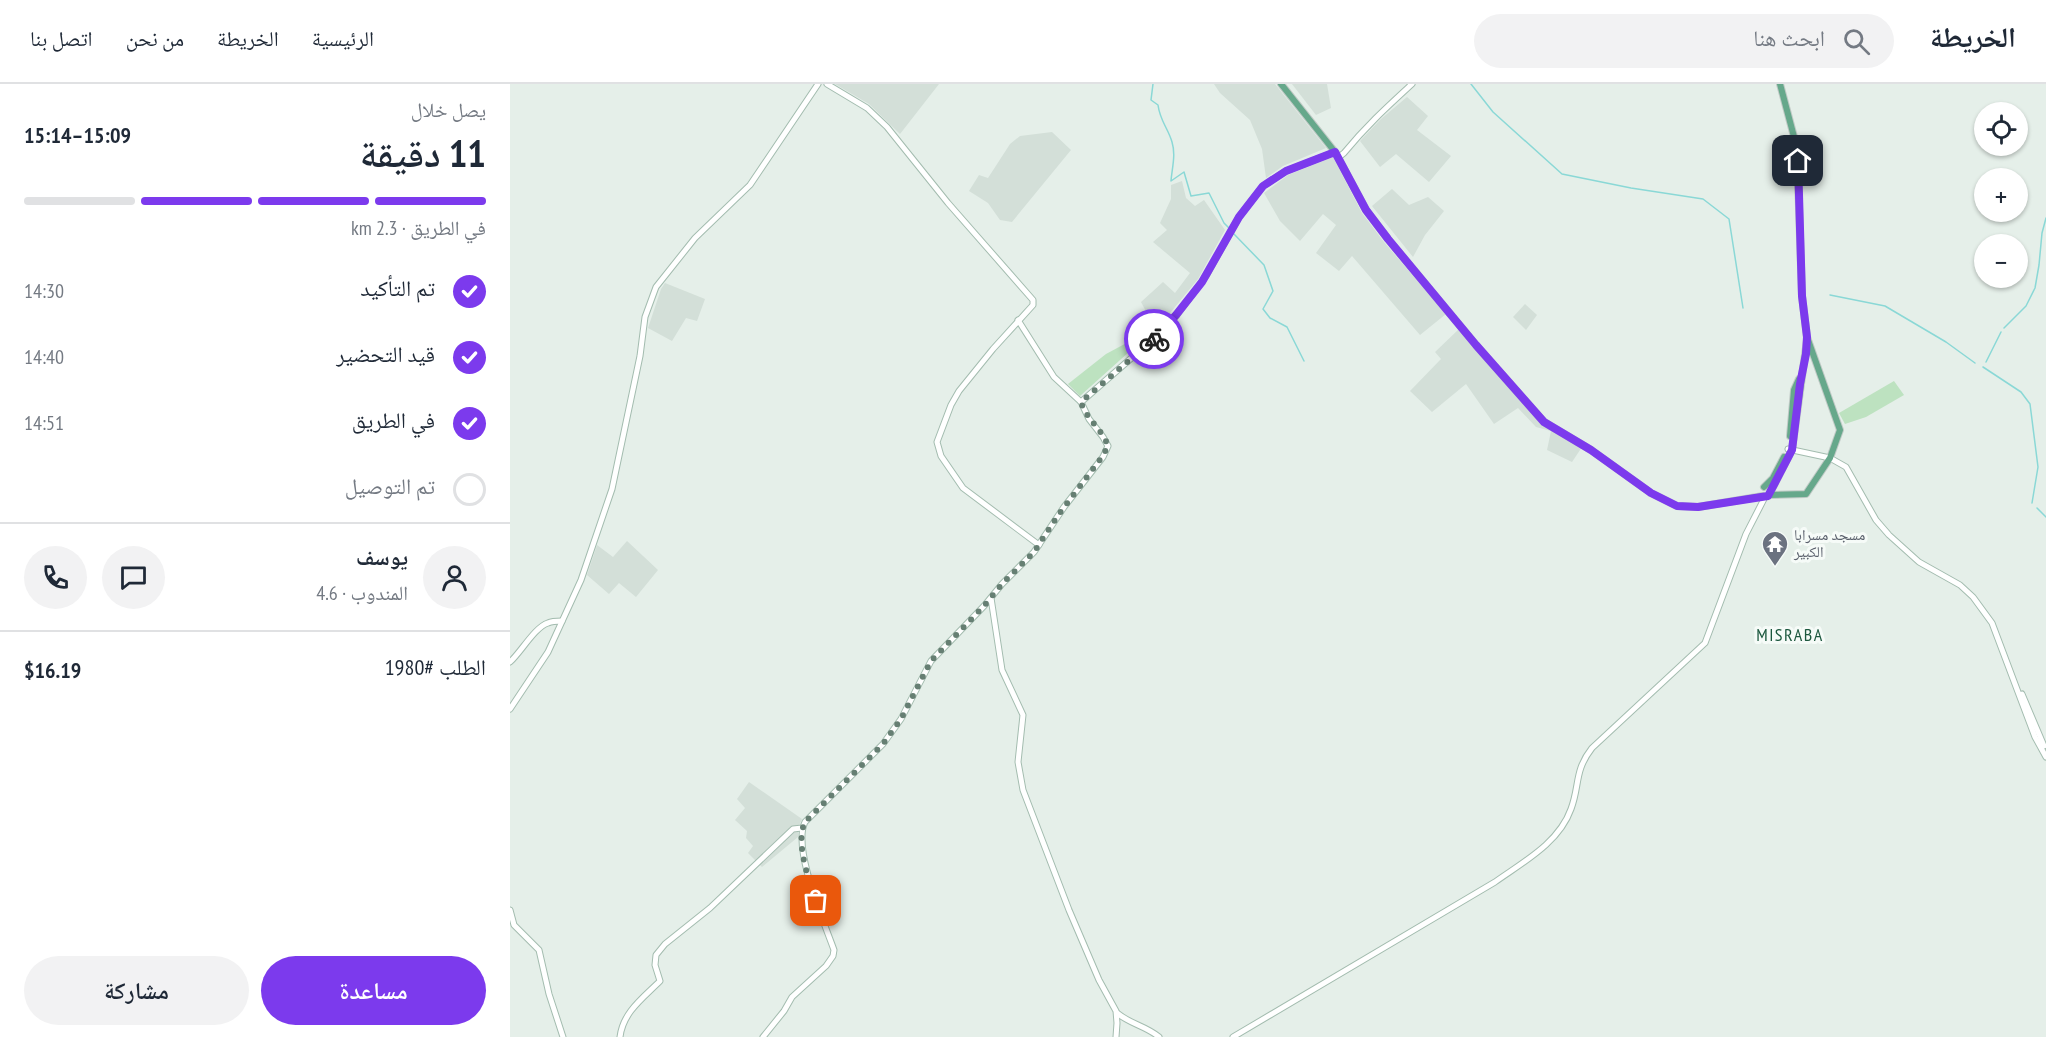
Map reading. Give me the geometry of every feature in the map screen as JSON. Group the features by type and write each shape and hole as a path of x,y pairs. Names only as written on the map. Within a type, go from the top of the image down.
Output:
{"main road":[{"path":"1281,84 1337,154 1366,210 1388,239 1544,422 1591,450 1651,493 1677,506 1698,507 1767,495 1806,494 1830,459 1840,430 1807,337"},
{"path":"1767,495 1790,449 1807,337 1802,296 1797,148 1780,84"},
{"path":"1767,495 1761,491 1773,478 1790,449"}],"street":[{"path":"510,709 548,652 581,580 612,489 640,356 645,317 656,287 694,238 750,185 818,84"},
{"path":"827,84 867,108 887,127 948,203 1032,298 1033,305 959,391 951,405 937,446 941,456 963,488 986,500 1033,537 1039,545"},
{"path":"1081,402 1172,321 1202,282 1239,217 1263,186 1286,171 1344,153 1377,114 1394,102 1412,84"},
{"path":"763,1037 792,997 826,966 834,953 808,879 803,854 802,828 805,822 883,744 901,719 931,661 1039,545 1108,446 1089,419 1081,402 1054,377 1018,320"},
{"path":"1790,449 1830,459 1846,467 1873,515 1889,535 1920,562 1960,585 1973,597 1986,614 2002,649 2035,737 2046,757"},
{"path":"1233,1037 1495,882 1534,855 1552,839 1571,810 1578,772 1583,759 1592,748 1706,643 1746,534 1767,495"},
{"path":"991,598 1002,670 1023,715 1018,762 1023,790 1074,921 1099,980 1116,1011 1116,1037"},
{"path":"510,662 539,628 547,623 562,621"},
{"path":"2002,649 2007,656 2046,751"},
{"path":"620,1037 621,1027 629,1013 638,1001 660,981 655,965 656,955 665,944 710,908 793,830 797,827 802,828"},
{"path":"510,910 514,925 539,950 549,994 563,1037"},
{"path":"1116,1011 1131,1022 1149,1028 1159,1037"}],"shaded area":[{"path":"835,84 939,84 900,134 869,104"},
{"path":"1214,84 1275,84 1326,148 1283,166 1266,178 1262,149 1250,120 1220,93"},
{"path":"1292,84 1327,84 1331,108 1316,115"},
{"path":"1407,97 1428,116 1417,130 1451,156 1429,182 1396,154 1380,167 1360,141"},
{"path":"1052,132 1071,150 1012,222 1000,220 988,203 969,191 979,175 988,178 1010,144 1020,136"},
{"path":"1333,157 1362,213 1446,314 1420,335 1352,256 1339,271 1316,253 1336,225 1323,214 1300,241 1280,221 1264,193 1288,175"},
{"path":"1182,181 1186,198 1195,206 1204,200 1225,230 1198,279 1156,330 1141,302 1163,282 1175,293 1190,273 1153,242 1167,230 1160,223 1171,199 1171,185"},
{"path":"1392,189 1409,205 1428,197 1444,211 1425,235 1413,257 1372,206"},
{"path":"665,283 705,299 697,321 686,318 672,341 648,328"},
{"path":"1525,304 1537,315 1526,330 1513,317"},
{"path":"1459,329 1539,421 1582,447 1572,462 1547,450 1551,431 1536,427 1518,408 1494,424 1466,384 1432,412 1410,391 1441,359 1435,352"},
{"path":"627,541 658,570 636,597 619,583 609,594 587,575 597,545 613,557"},
{"path":"749,782 802,819 798,828 798,837 762,867 748,853 753,846 746,838 747,831 735,820 745,808 737,799"}],"green space":[{"path":"1134,339 1139,343 1080,396 1068,384 1106,354"},
{"path":"1894,381 1904,395 1866,417 1845,424 1839,413"}],"waterway":[{"path":"1153,84 1151,100 1158,105 1160,116 1173,147 1171,181 1184,172 1191,196 1209,193 1224,223 1230,229"},
{"path":"1471,84 1493,112 1562,174 1703,199 1729,219 1743,308"},
{"path":"2004,328 2026,306 2035,288 2046,218"},
{"path":"1233,233 1264,265 1273,291 1263,309 1270,318 1287,327 1304,361"},
{"path":"1830,295 1885,306 1946,342 1975,363"},
{"path":"1986,362 2001,332"},
{"path":"1983,367 2021,392 2030,404 2038,467 2032,503"},
{"path":"2037,508 2046,517"}],"way so far":[{"path":"816,901 808,879 803,854 802,828 805,822 883,744 901,719 931,661 974,617 996,590 1032,556 1045,539 1059,514 1080,488 1108,446 1083,410 1081,402 1154,339"}],"place":[{"name":"مسجد مسرابا الكبير","path":"1775,567"}],"district":[{"name":"MISRABA","path":"1790,635"}],"route":[{"path":"1154,339 1167,327 1202,282 1239,217 1263,186 1286,171 1335,152 1366,210 1388,239 1544,422 1591,450 1651,493 1677,506 1698,507 1768,496 1792,450 1806,354 1798,161"}]}
